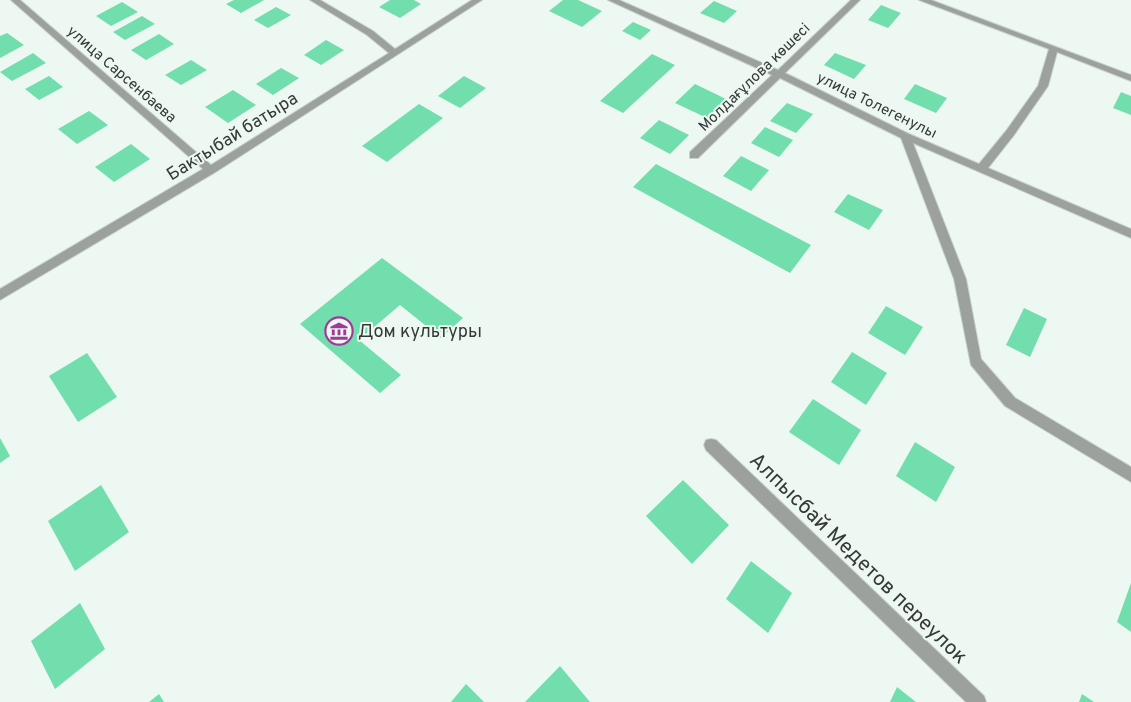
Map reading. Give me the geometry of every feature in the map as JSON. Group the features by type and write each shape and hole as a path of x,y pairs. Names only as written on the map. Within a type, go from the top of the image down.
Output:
{"street":[{"name":"улица Сарсенбаева","path":"15,0 210,170"},
{"path":"314,0 370,34 395,53"},
{"name":"Бактыбай батыра","path":"0,295 210,170 478,0"},
{"name":"улица Толегенулы","path":"612,0 779,74 905,136 1131,234"},
{"name":"Молдағұлова көшесі","path":"694,155 856,0"},
{"path":"923,0 1131,78"},
{"path":"981,169 1010,133 1043,86 1054,48"},
{"path":"905,136 960,279 975,361 1010,402 1131,475"},
{"name":"Алпысбай Медетов переулок","path":"711,445 978,702"}],"building":[{"path":"234,0 264,0 241,13 226,4"},
{"path":"390,0 414,0 421,4 400,18 379,7"},
{"path":"563,0 578,0 602,11 582,27 549,11"},
{"path":"714,1 737,11 724,23 700,13"},
{"path":"122,2 138,12 111,26 96,16"},
{"path":"881,5 901,13 888,28 868,20"},
{"path":"276,7 291,15 268,28 254,20"},
{"path":"142,16 155,24 125,40 113,32"},
{"path":"633,22 651,30 640,40 622,31"},
{"path":"7,33 24,45 0,58 0,36"},
{"path":"159,34 174,44 146,60 131,50"},
{"path":"326,40 344,50 321,65 304,55"},
{"path":"33,53 46,63 12,81 0,72"},
{"path":"835,53 866,65 854,79 824,65"},
{"path":"652,54 675,65 623,113 600,101"},
{"path":"191,60 207,70 181,85 165,75"},
{"path":"281,68 299,78 273,95 256,84"},
{"path":"49,76 63,87 39,100 25,89"},
{"path":"464,76 486,88 460,108 438,96"},
{"path":"695,84 726,99 707,118 675,103"},
{"path":"915,84 947,98 936,113 904,99"},
{"path":"233,90 256,105 228,123 205,107"},
{"path":"1121,92 1131,96 1131,115 1113,108"},
{"path":"787,103 813,114 796,133 770,121"},
{"path":"419,104 443,118 387,162 362,146"},
{"path":"89,111 108,125 77,144 58,129"},
{"path":"659,120 689,135 670,154 640,138"},
{"path":"765,127 793,140 779,157 751,143"},
{"path":"131,144 150,159 114,182 95,167"},
{"path":"741,156 769,170 751,191 723,176"},
{"path":"656,164 811,245 790,273 633,187"},
{"path":"848,194 883,210 869,230 834,212"},
{"name":"Дом культуры","path":"382,258 463,318 441,338 400,305 359,340 401,375 380,393 300,324"},
{"path":"886,306 923,327 905,355 868,333"},
{"path":"1024,308 1047,319 1030,357 1006,345"},
{"path":"852,352 887,373 866,405 831,382"},
{"path":"87,353 117,397 78,422 49,376"},
{"path":"813,399 861,430 839,465 789,432"},
{"path":"0,438 10,456 0,463"},
{"path":"915,442 955,467 936,502 896,476"},
{"path":"683,480 729,525 692,564 646,516"},
{"path":"101,485 129,532 75,571 48,521"},
{"path":"751,561 792,593 768,633 726,599"},
{"path":"1131,583 1131,632 1117,622"},
{"path":"80,603 105,649 55,689 31,641"},
{"path":"560,666 590,702 525,702"},
{"path":"466,684 484,702 451,702"},
{"path":"897,687 916,702 890,702"},
{"path":"159,694 164,702 149,702"},
{"path":"1082,694 1094,702 1079,702"}],"place":[{"name":"Дом культуры","path":"339,331"}]}
